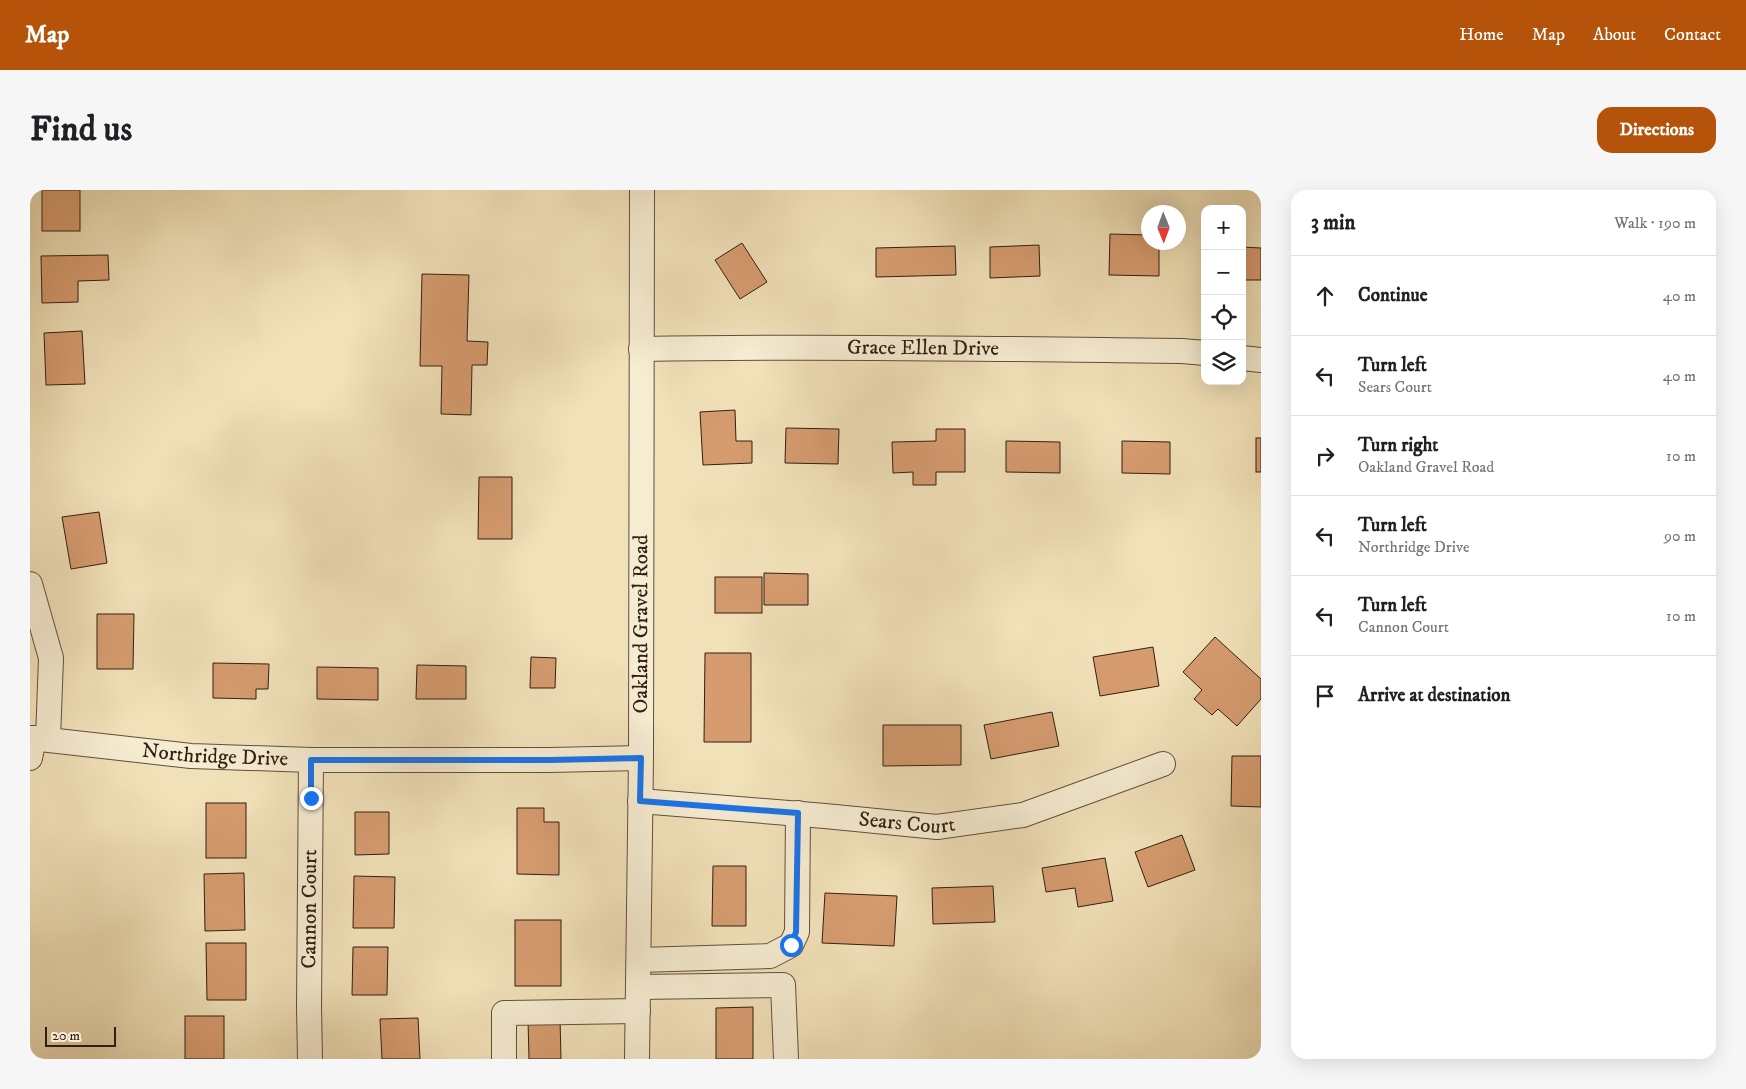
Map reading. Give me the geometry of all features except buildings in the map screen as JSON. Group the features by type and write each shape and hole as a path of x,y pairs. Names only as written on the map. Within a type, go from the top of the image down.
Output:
{"street":[{"name":"Oakland Gravel Road","path":"637,1059 641,758 642,190"},
{"name":"Grace Ellen Drive","path":"641,349 967,349 1182,351 1201,353"},
{"path":"1246,358 1261,360"},
{"path":"30,584 51,658 35,743"},
{"name":"Northridge Drive","path":"35,743 191,756 311,760 641,758"},
{"name":"Cannon Court","path":"310,1058 308,1007 311,760"},
{"name":"Sears Court","path":"640,801 798,813 937,827 1023,815 1163,764"},
{"path":"639,960 770,956 791,945 796,932 798,813"},
{"path":"638,987 783,984 786,1058"},
{"path":"504,1059 504,1013 638,1011"}],"route":[{"path":"311,798 311,760 641,758 640,801 798,813 796,932 791,945"}]}
